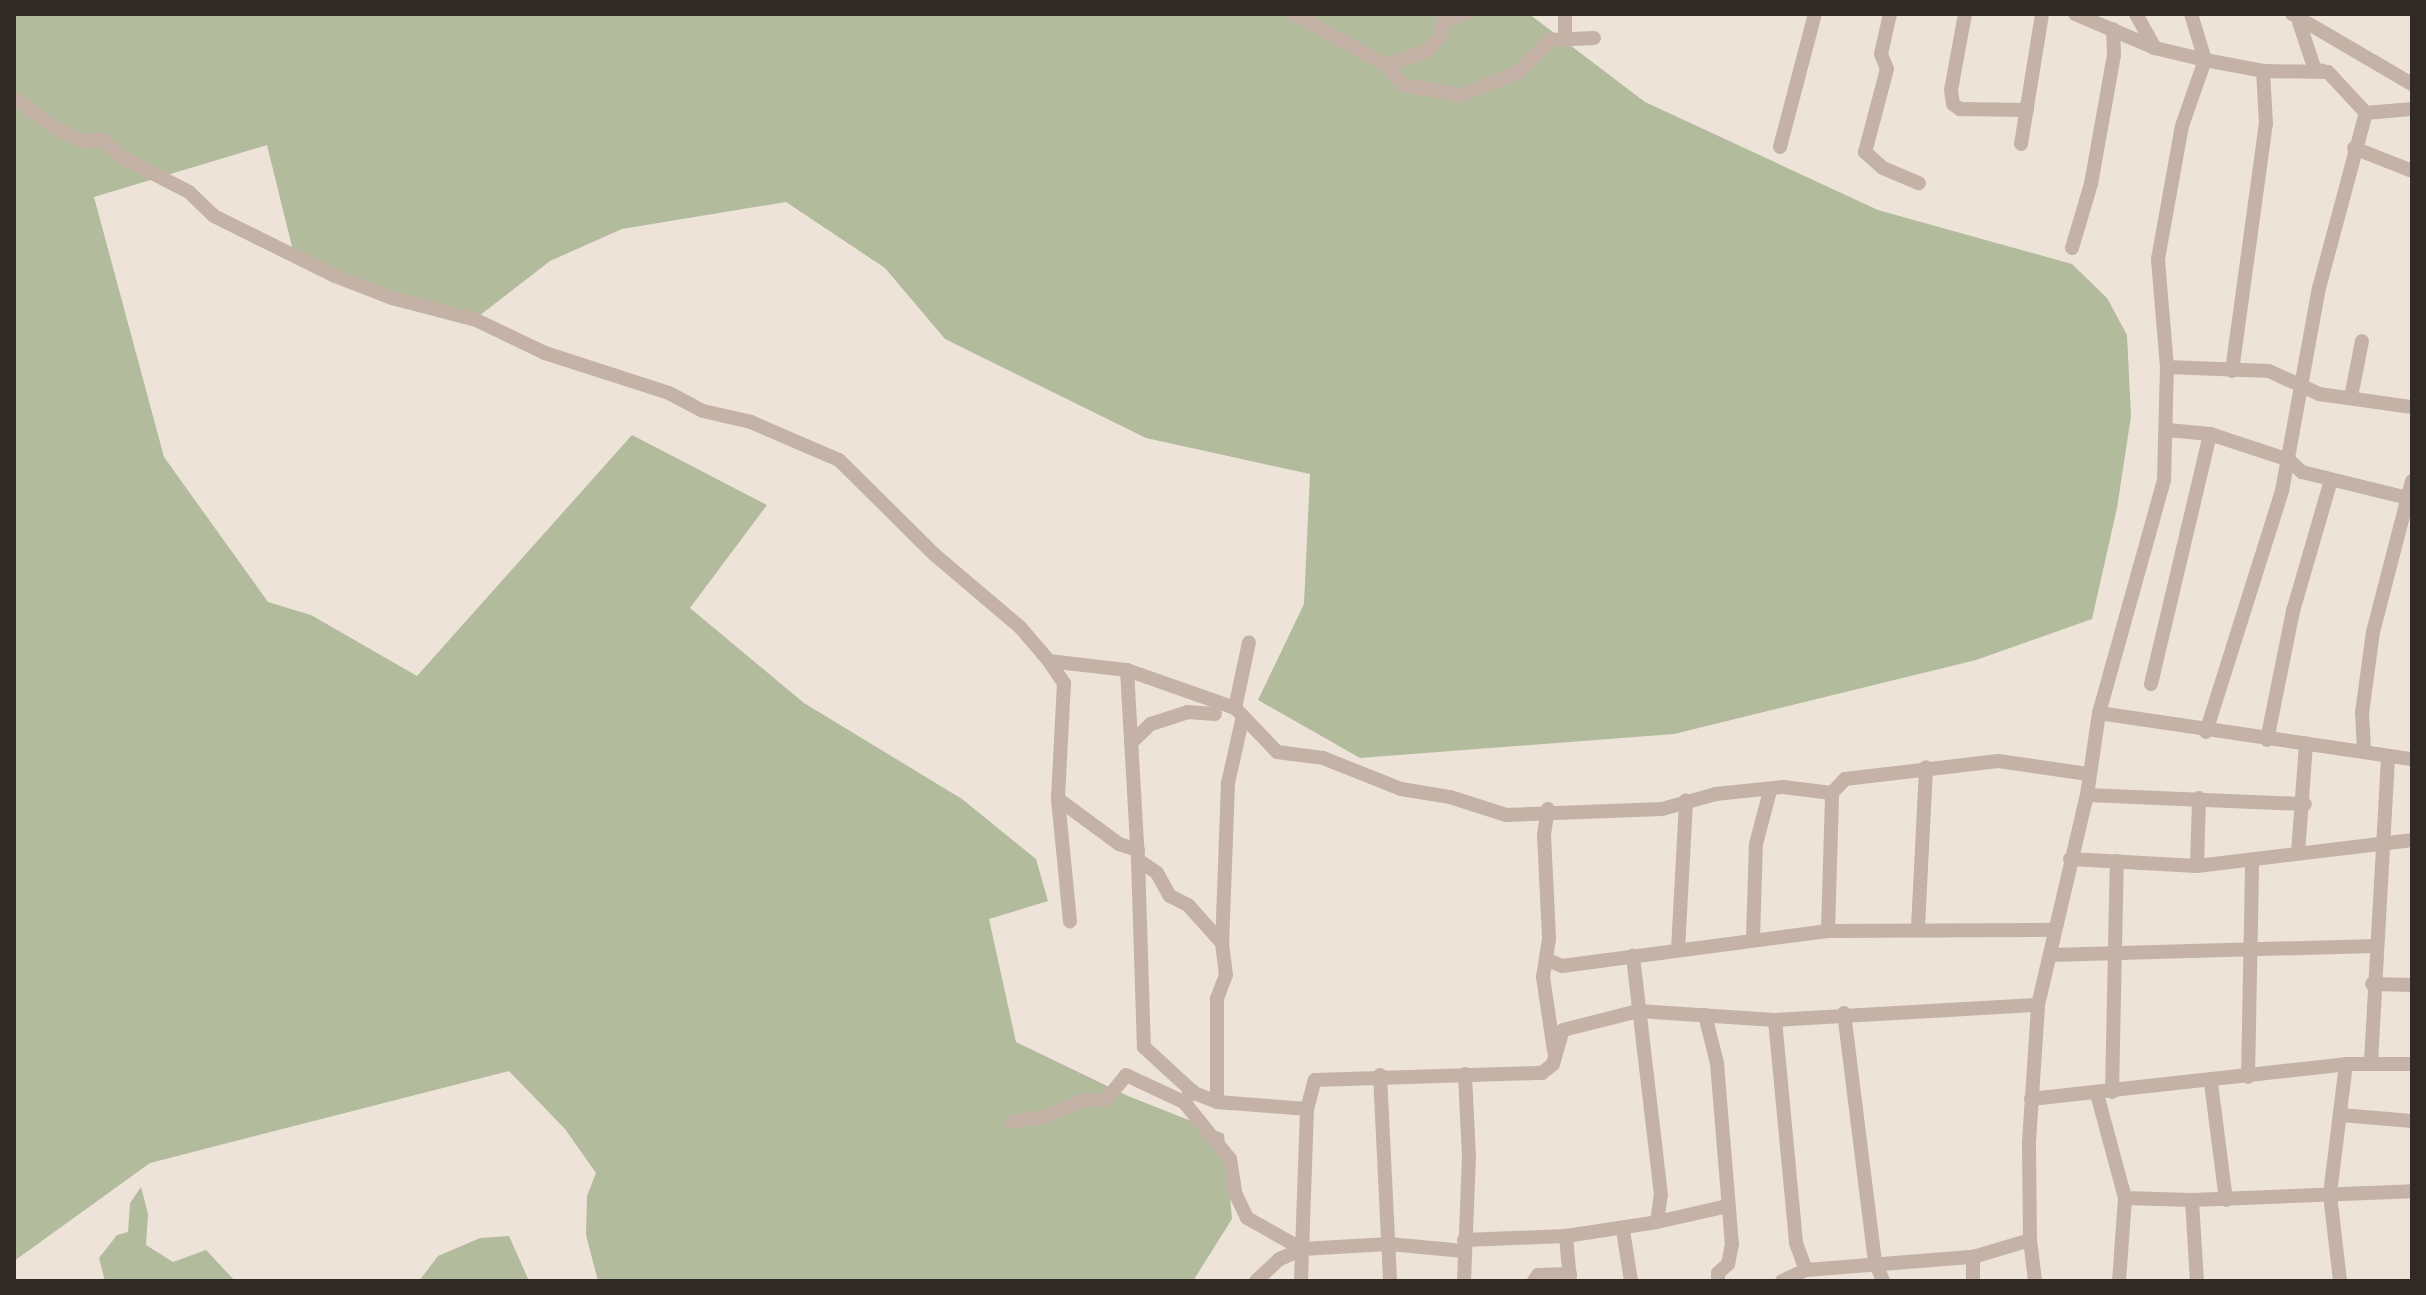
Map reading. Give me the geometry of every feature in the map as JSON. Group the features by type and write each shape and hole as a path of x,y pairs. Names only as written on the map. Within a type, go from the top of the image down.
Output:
{"street":[{"path":"1294,14 1386,65 1403,85 1461,95 1517,73 1530,55 1565,36 1594,38"},
{"path":"1386,65 1427,51 1439,38 1445,17 1465,14"},
{"path":"1565,14 1565,36"},
{"path":"1780,147 1815,14"},
{"path":"1890,14 1881,54 1887,69 1865,152 1883,168 1919,183"},
{"path":"1965,14 1951,90 1953,104 1960,109 2027,110"},
{"path":"2021,144 2042,14"},
{"path":"2075,14 2155,48 2205,60 2263,71 2328,72"},
{"path":"2136,14 2155,48"},
{"path":"2191,14 2197,49 2205,60"},
{"path":"2295,18 2315,70 2328,72 2366,113"},
{"path":"2295,18 2412,84"},
{"path":"2072,248 2091,184 2114,55 2113,29"},
{"path":"2035,1281 2030,1240 2031,1099 2038,1005 2050,955 2052,930 2087,795 2099,713 2164,480 2168,430 2167,367 2159,238 2182,126 2205,60"},
{"path":"2232,371 2266,124 2263,71"},
{"path":"14,98 54,127 83,141 103,140 121,157 189,192 214,216 335,276 392,298 476,320 545,353 669,393 703,411 751,422 839,460 935,555 1020,627 1064,683 1058,799 1070,921"},
{"path":"2366,113 2412,109"},
{"path":"2206,732 2289,460 2301,383 2354,148 2366,113"},
{"path":"2354,148 2412,171"},
{"path":"2351,397 2362,341"},
{"path":"2167,367 2269,371 2301,383 2319,394 2412,407"},
{"path":"2168,430 2210,434 2289,460 2302,472 2410,498"},
{"path":"2151,684 2210,434"},
{"path":"2267,740 2293,611 2331,480"},
{"path":"2364,750 2362,713 2373,632 2412,481"},
{"path":"1217,1102 1217,999 1226,975 1222,943 1228,783 1249,642"},
{"path":"1049,661 1127,670 1201,696 1240,716 1277,752 1323,758 1401,789 1450,797 1506,815 1548,809 1642,810 1686,800 1783,787 1832,793"},
{"path":"1127,670 1138,855 1144,1047 1188,1096 1230,1159 1236,1195 1247,1218 1302,1249"},
{"path":"1201,696 1215,714"},
{"path":"1131,743 1151,724 1187,712 1240,716"},
{"path":"2099,713 2206,732 2364,750 2412,759"},
{"path":"2298,853 2305,804 2306,743"},
{"path":"2371,1062 2372,984 2388,756"},
{"path":"1828,931 1832,793 1845,779 1926,767 1998,761 2088,774"},
{"path":"1918,927 1926,767"},
{"path":"1753,938 1756,844 1770,791"},
{"path":"2087,795 2305,804"},
{"path":"2197,866 2199,798"},
{"path":"1058,799 1138,855 1157,873 1170,896 1188,905 1222,943"},
{"path":"1678,950 1686,800"},
{"path":"1548,809 1548,960 1543,977 1555,1053"},
{"path":"2070,859 2197,866 2412,840"},
{"path":"2248,1077 2252,860"},
{"path":"2112,1092 2117,861"},
{"path":"1548,960 1562,966 1753,938 1828,931 1918,927 2052,930"},
{"path":"2050,955 2375,946"},
{"path":"1633,956 1661,1195 1657,1222"},
{"path":"2372,984 2412,985"},
{"path":"1301,1281 1307,1109 1315,1080 1380,1075 1542,1073 1553,1064 1563,1030 1638,1011 1775,1020 1844,1013 2038,1005"},
{"path":"1844,1013 1875,1262 1883,1281"},
{"path":"1705,1015 1717,1063 1731,1257 1718,1281"},
{"path":"1775,1020 1801,1276"},
{"path":"2340,1281 2330,1194 2346,1064"},
{"path":"2031,1099 2211,1083 2346,1064 2412,1064"},
{"path":"1464,1281 1469,1157 1465,1074"},
{"path":"1011,1122 1043,1117 1084,1100 1106,1100 1126,1075 1188,1096 1217,1102 1307,1109"},
{"path":"1380,1075 1390,1281"},
{"path":"2211,1083 2226,1200"},
{"path":"2097,1094 2125,1198 2119,1281"},
{"path":"2341,1115 2412,1121"},
{"path":"2125,1198 2226,1200 2411,1193"},
{"path":"2192,1200 2197,1281"},
{"path":"1256,1281 1280,1259 1302,1249 1389,1244 1464,1246 1566,1236 1623,1230 1728,1206"},
{"path":"1623,1230 1631,1281"},
{"path":"1534,1281 1538,1275 1570,1277 1566,1236"},
{"path":"1782,1281 1875,1262 1973,1257 2030,1240"},
{"path":"1973,1257 1973,1281"}],"green space":[{"path":"14,14 1529,14 1645,102 1878,210 2072,264 2107,298 2127,335 2131,416 2117,508 2092,619 1976,660 1674,734 1360,758 1258,700 1304,604 1310,474 1146,438 945,339 885,268 786,202 622,229 550,261 479,316 296,263 267,145 94,197 164,457 268,602 311,615 417,676 632,435 767,505 690,608 804,703 962,799 1036,859 1048,901 989,919 1016,1042 1128,1096 1224,1134 1232,1219 1193,1281 598,1281 586,1235 587,1196 596,1173 565,1129 509,1071 150,1163 14,1261"},
{"path":"141,1187 148,1214 146,1245 173,1262 206,1250 235,1281 105,1281 99,1258 117,1235 128,1232 130,1203"},
{"path":"509,1236 529,1281 419,1281 438,1256 480,1238"}]}
